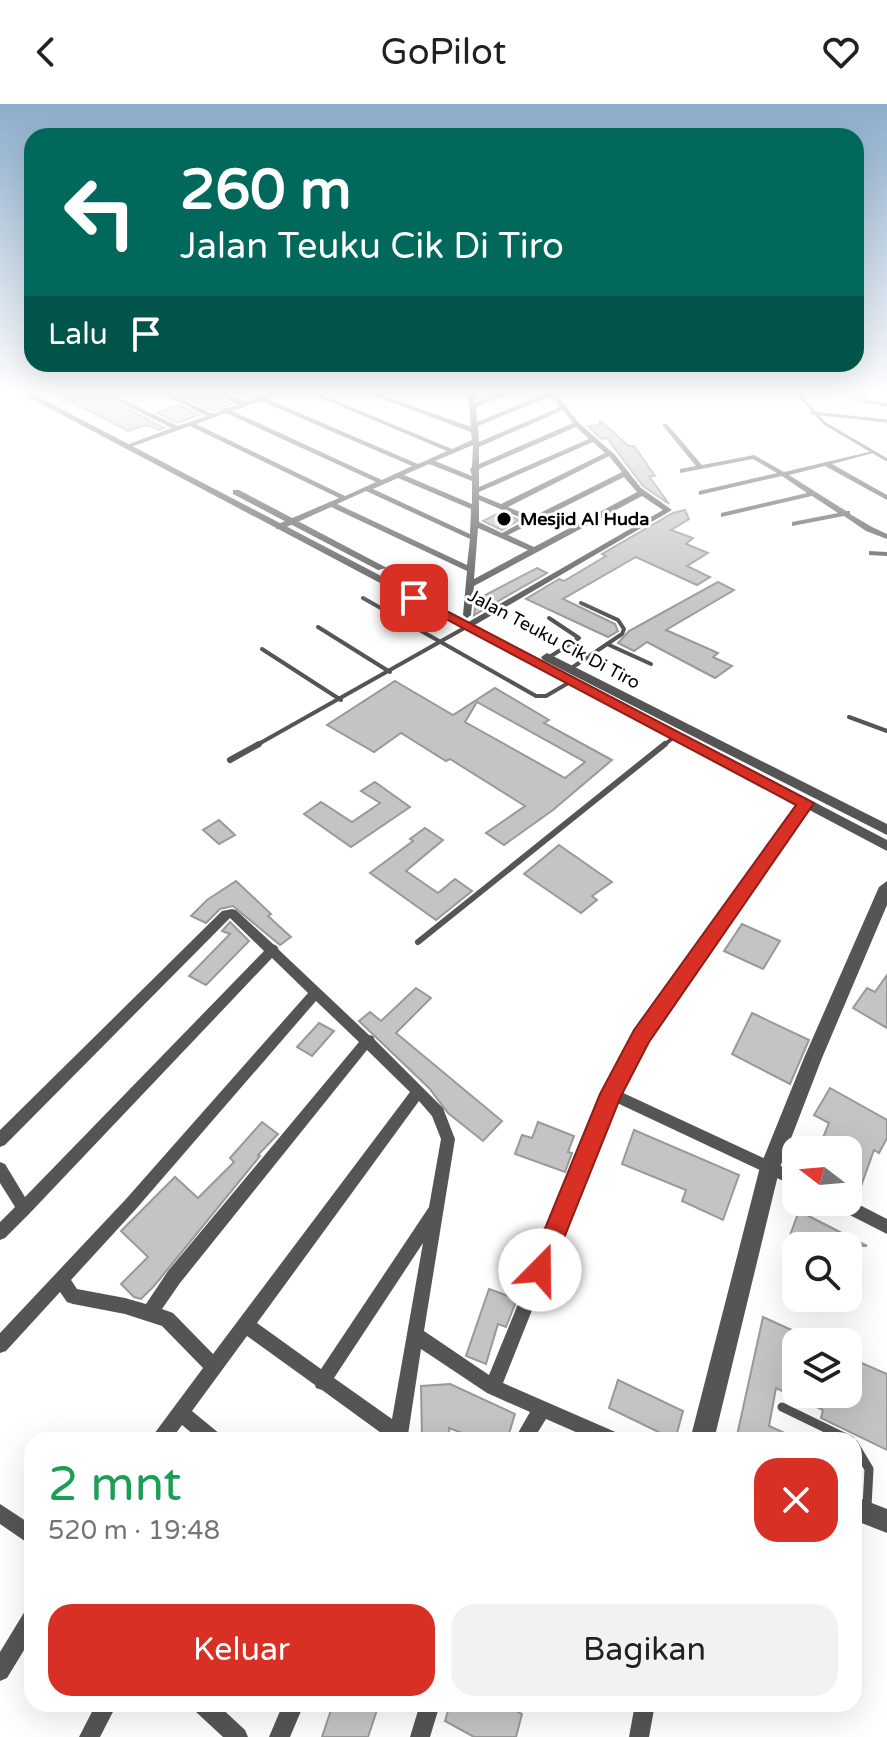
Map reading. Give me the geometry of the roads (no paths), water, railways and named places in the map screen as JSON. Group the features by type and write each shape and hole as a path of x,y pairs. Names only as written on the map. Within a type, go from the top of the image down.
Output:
{"street":[{"name":"Jalan Teuku Cik Di Tiro","path":"171,466 279,527 548,658 570,676 746,766 805,803 887,846"},
{"name":"Jalan Teuku Cik Di Tiro","path":"179,466 294,520 674,737 887,830"},
{"path":"278,466 344,498"},
{"path":"347,466 381,482"},
{"path":"279,527 417,466"},
{"path":"441,466 473,479"},
{"path":"480,466 474,469 473,479 475,523 471,620 668,510 641,493 621,466"},
{"path":"475,494 535,466"},
{"path":"502,507 584,466"},
{"path":"683,471 704,466"},
{"path":"770,466 887,537"},
{"path":"702,493 813,466"},
{"path":"832,466 887,498"},
{"path":"501,536 626,473"},
{"path":"398,475 475,508"},
{"path":"367,489 473,538"},
{"path":"471,584 641,493"},
{"path":"724,515 814,493"},
{"path":"475,494 532,520"},
{"path":"331,504 472,570"},
{"path":"795,524 847,513"},
{"path":"475,523 533,550"},
{"path":"872,553 887,554"},
{"path":"493,1387 611,1094 641,1036 805,803"},
{"path":"704,1432 770,1167 887,887"},
{"path":"0,1140 226,914 232,913 419,1091 438,1112 448,1139 399,1432"},
{"path":"0,1233 273,949"},
{"path":"0,1345 131,1204 316,992"},
{"path":"150,1312 174,1277 368,1040"},
{"path":"166,1432 419,1091"},
{"path":"611,1094 782,1173"},
{"path":"0,1169 24,1209"},
{"path":"322,1382 438,1206"},
{"path":"862,1214 887,1227"},
{"path":"60,1280 73,1296 150,1312 167,1319 214,1367"},
{"path":"246,1325 390,1432"},
{"path":"415,1335 493,1387 596,1432"},
{"path":"528,1432 543,1408"},
{"path":"180,1413 204,1432"},
{"path":"0,1513 24,1531"},
{"path":"0,1671 24,1631"},
{"path":"89,1737 103,1712"},
{"path":"209,1712 227,1733"},
{"path":"279,1737 290,1712"},
{"path":"420,1737 428,1712"},
{"path":"639,1737 644,1712"}],"lane":[{"path":"363,598 536,696 546,696 622,634 623,624 581,603"},
{"path":"548,658 579,638 549,618"},
{"path":"230,760 390,672 471,620"},
{"path":"318,627 390,672"},
{"path":"607,644 651,664"},
{"path":"262,649 341,700"},
{"path":"849,717 887,731"},
{"path":"418,942 674,737"},
{"path":"784,1408 832,1432"},
{"path":"862,1458 869,1469 869,1514"}],"place":[{"name":"Mesjid Al Huda","path":"504,519"}]}
